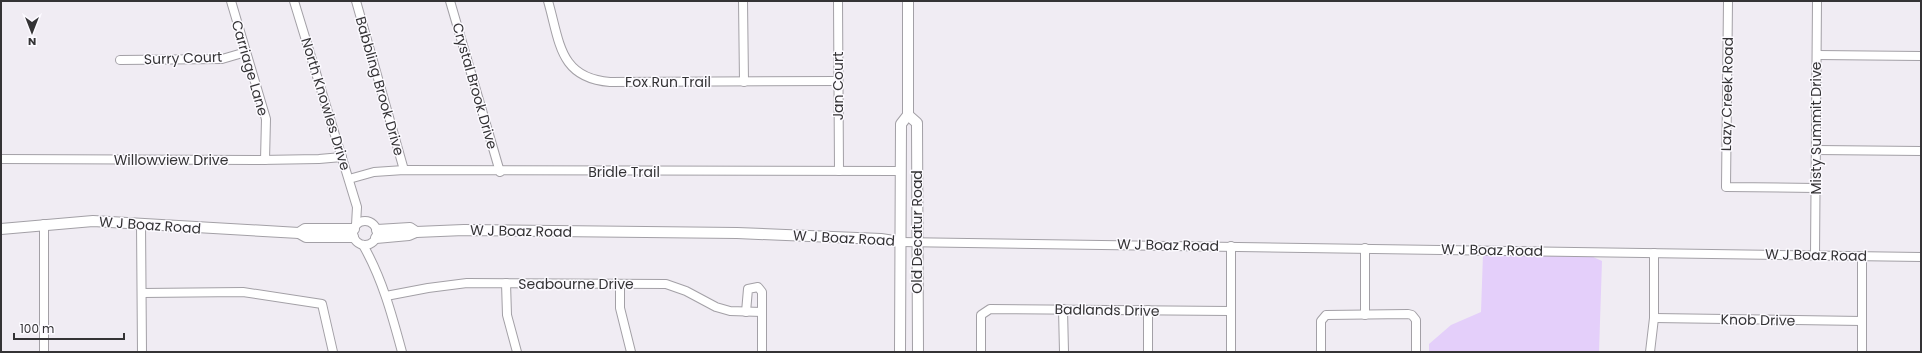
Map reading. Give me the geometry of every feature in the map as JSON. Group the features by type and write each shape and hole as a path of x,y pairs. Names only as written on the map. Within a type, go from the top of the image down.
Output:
{"main road":[{"name":"Old Decatur Road","path":"900,352 900,242 902,171 901,124 908,115 908,1"},
{"name":"Old Decatur Road","path":"908,115 917,124 918,352"},
{"name":"W J Boaz Road","path":"1,229 44,224 93,221 141,223 226,230 299,233 306,237 354,230"},
{"name":"W J Boaz Road","path":"376,237 410,228 416,232 464,230 737,233 881,239 900,242"}],"street":[{"name":"Carriage Lane","path":"230,1 266,119 265,160"},
{"name":"North Knowles Drive","path":"294,1 357,207 354,230"},
{"name":"Babbling Brook Drive","path":"356,1 404,170"},
{"name":"Crystal Brook Drive","path":"450,1 500,172"},
{"name":"Fox Run Trail","path":"548,1 565,58 578,73 587,78 610,82 838,81"},
{"path":"743,1 744,82"},
{"name":"Jan Court","path":"838,1 839,171"},
{"name":"Lazy Creek Road","path":"1728,1 1726,187 1816,188"},
{"name":"Misty Summit Drive","path":"1815,255 1817,1"},
{"name":"Surry Court","path":"120,60 222,59 246,52"},
{"path":"1817,55 1921,56"},
{"path":"1816,150 1921,151"},
{"name":"Willowview Drive","path":"1,159 265,160 342,157"},
{"name":"Bridle Trail","path":"349,179 374,172 404,170 500,172 902,171"},
{"name":"North Knowles Drive","path":"357,207 370,222"},
{"path":"372,260 376,237 370,222 362,221 354,230 359,244 363,245 372,260 386,296 402,352"},
{"path":"141,223 142,352"},
{"path":"44,224 44,352"},
{"path":"363,245 371,244 376,237"},
{"name":"W J Boaz Road","path":"900,242 1921,257"},
{"path":"1231,246 1231,352"},
{"path":"1365,248 1365,315"},
{"path":"1650,352 1654,318 1654,253"},
{"path":"1862,256 1862,352"},
{"path":"506,283 507,316 517,352"},
{"name":"Seabourne Drive","path":"386,296 448,285 506,283 666,284 686,291 716,307 746,312 762,312"},
{"path":"620,284 620,308 631,352"},
{"path":"746,312 748,289 758,287 762,292 762,352"},
{"path":"142,293 243,292 322,304 333,352"},
{"name":"Badlands Drive","path":"980,352 981,319 984,312 995,308 1230,311"},
{"path":"1063,309 1064,352"},
{"path":"1148,310 1148,352"},
{"path":"1321,352 1321,321 1324,317 1329,315 1408,314 1415,317 1417,324 1416,352"},
{"name":"Knob Drive","path":"1654,318 1862,321"}],"shaded area":[{"path":"1483,254 1591,256 1602,261 1599,352 1429,352 1429,344 1451,325 1481,312"}]}
